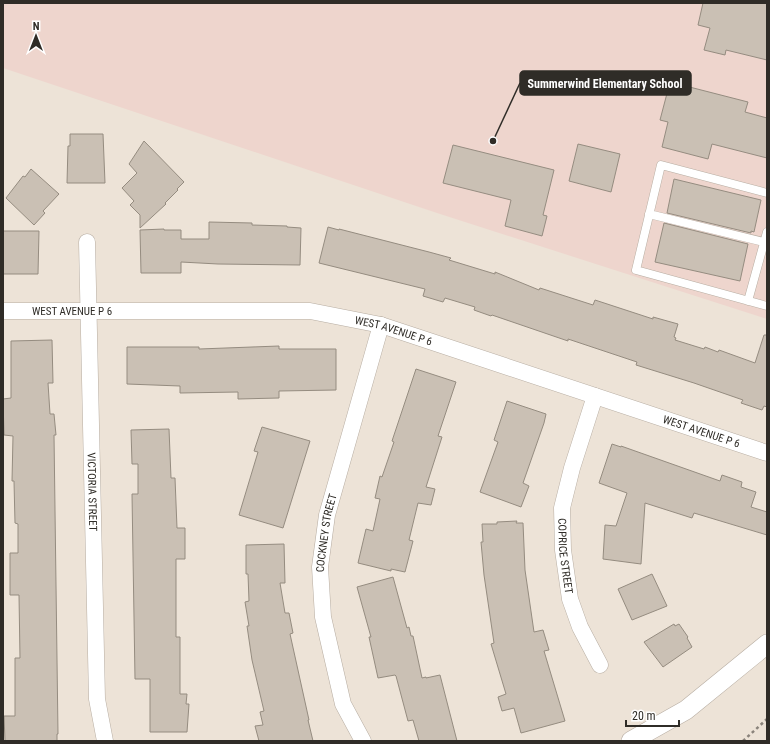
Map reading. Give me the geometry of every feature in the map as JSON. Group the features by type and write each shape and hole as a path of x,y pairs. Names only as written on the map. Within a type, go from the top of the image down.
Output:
{"street":[{"name":"VICTORIA STREET","path":"87,242 97,699 105,741"},
{"name":"WEST AVENUE P 6","path":"3,311 310,311 381,325 767,453"},
{"name":"COCKNEY STREET","path":"363,741 343,704 323,617 320,567 327,515 381,325"},
{"name":"COPRICE STREET","path":"595,396 572,468 562,508 564,550 570,599 580,628 600,665"},
{"path":"631,741 686,710 767,644"}],"lane":[{"path":"767,193 660,165 636,270 767,306"},
{"path":"649,214 764,242"},
{"path":"748,301 767,232"}],"path":[{"path":"743,741 767,720"}],"shaded area":[{"path":"3,3 767,3 767,319 437,213 3,68"}],"building":[{"path":"703,3 767,3 767,60 726,50 725,55 704,50 710,28 698,25"},
{"path":"670,82 748,102 745,112 767,118 767,158 712,144 708,159 662,147 668,122 660,120"},
{"path":"70,134 103,134 105,183 67,183 68,146 70,146"},
{"path":"144,141 184,182 165,203 166,204 140,228 140,215 130,205 134,201 122,188 137,173 129,164"},
{"path":"578,144 620,154 611,192 569,181"},
{"path":"453,145 554,170 543,215 547,216 542,236 505,226 511,200 443,183"},
{"path":"31,169 59,194 43,211 45,213 34,225 6,198 23,176 25,177"},
{"path":"674,179 761,200 754,232 751,231 751,233 667,213"},
{"path":"209,222 252,223 252,225 301,228 300,265 181,262 181,273 141,273 140,230 181,230 181,239 209,239"},
{"path":"664,223 748,244 740,281 655,262"},
{"path":"328,227 451,258 449,260 495,274 495,272 539,290 540,288 593,305 595,300 653,319 653,317 678,324 674,337 676,338 675,340 704,349 705,347 718,352 719,350 755,363 764,335 767,335 767,407 764,406 762,410 741,403 743,400 636,365 637,362 568,339 568,341 492,315 491,316 474,310 475,307 445,298 443,302 423,296 425,289 319,263"},
{"path":"3,231 39,231 38,274 3,274"},
{"path":"52,340 53,383 48,383 50,414 54,414 56,435 54,435 58,734 57,741 5,741 4,716 15,716 15,658 20,658 19,595 10,595 10,553 18,553 18,524 15,523 14,481 12,481 13,436 4,435 3,399 11,398 11,341"},
{"path":"279,346 279,349 336,349 336,390 279,391 279,398 238,399 238,392 180,393 180,386 127,384 127,347 199,347 199,349"},
{"path":"416,369 456,382 438,436 442,437 426,487 435,489 431,505 418,503 409,540 413,541 405,572 391,569 391,571 358,563 366,529 373,531 380,499 375,498 380,476 382,477 394,442 392,441"},
{"path":"507,401 546,414 523,483 529,486 521,507 480,492 498,442 494,440"},
{"path":"262,427 310,441 283,528 239,515 258,452 254,451"},
{"path":"169,429 171,478 175,478 177,528 185,528 185,559 176,559 176,637 180,637 180,694 187,694 186,704 189,704 187,732 150,732 150,679 135,679 132,494 138,494 138,464 132,464 131,430"},
{"path":"612,444 720,481 722,475 742,482 741,487 756,492 751,507 767,512 767,535 694,513 692,518 645,503 641,564 603,559 605,525 616,526 627,493 599,483"},
{"path":"517,521 516,523 523,523 525,570 534,632 543,630 549,650 544,651 565,721 521,733 514,708 502,711 498,697 506,694 491,644 494,643 484,575 481,542 483,542 482,524 497,524 497,522"},
{"path":"284,544 285,583 280,583 285,613 289,613 293,633 290,634 313,741 259,741 255,726 263,725 260,712 264,711 252,660 247,626 249,626 245,602 249,601 248,574 246,574 246,545"},
{"path":"652,574 667,606 632,620 618,589"},
{"path":"393,577 407,628 409,627 411,636 413,636 422,678 440,675 457,741 419,741 413,720 408,721 396,676 378,678 369,637 371,637 357,587"},
{"path":"674,624 675,626 679,624 688,637 687,638 692,647 663,667 644,642"}],"place":[{"name":"Summerwind Elementary School","path":"493,141"}]}
